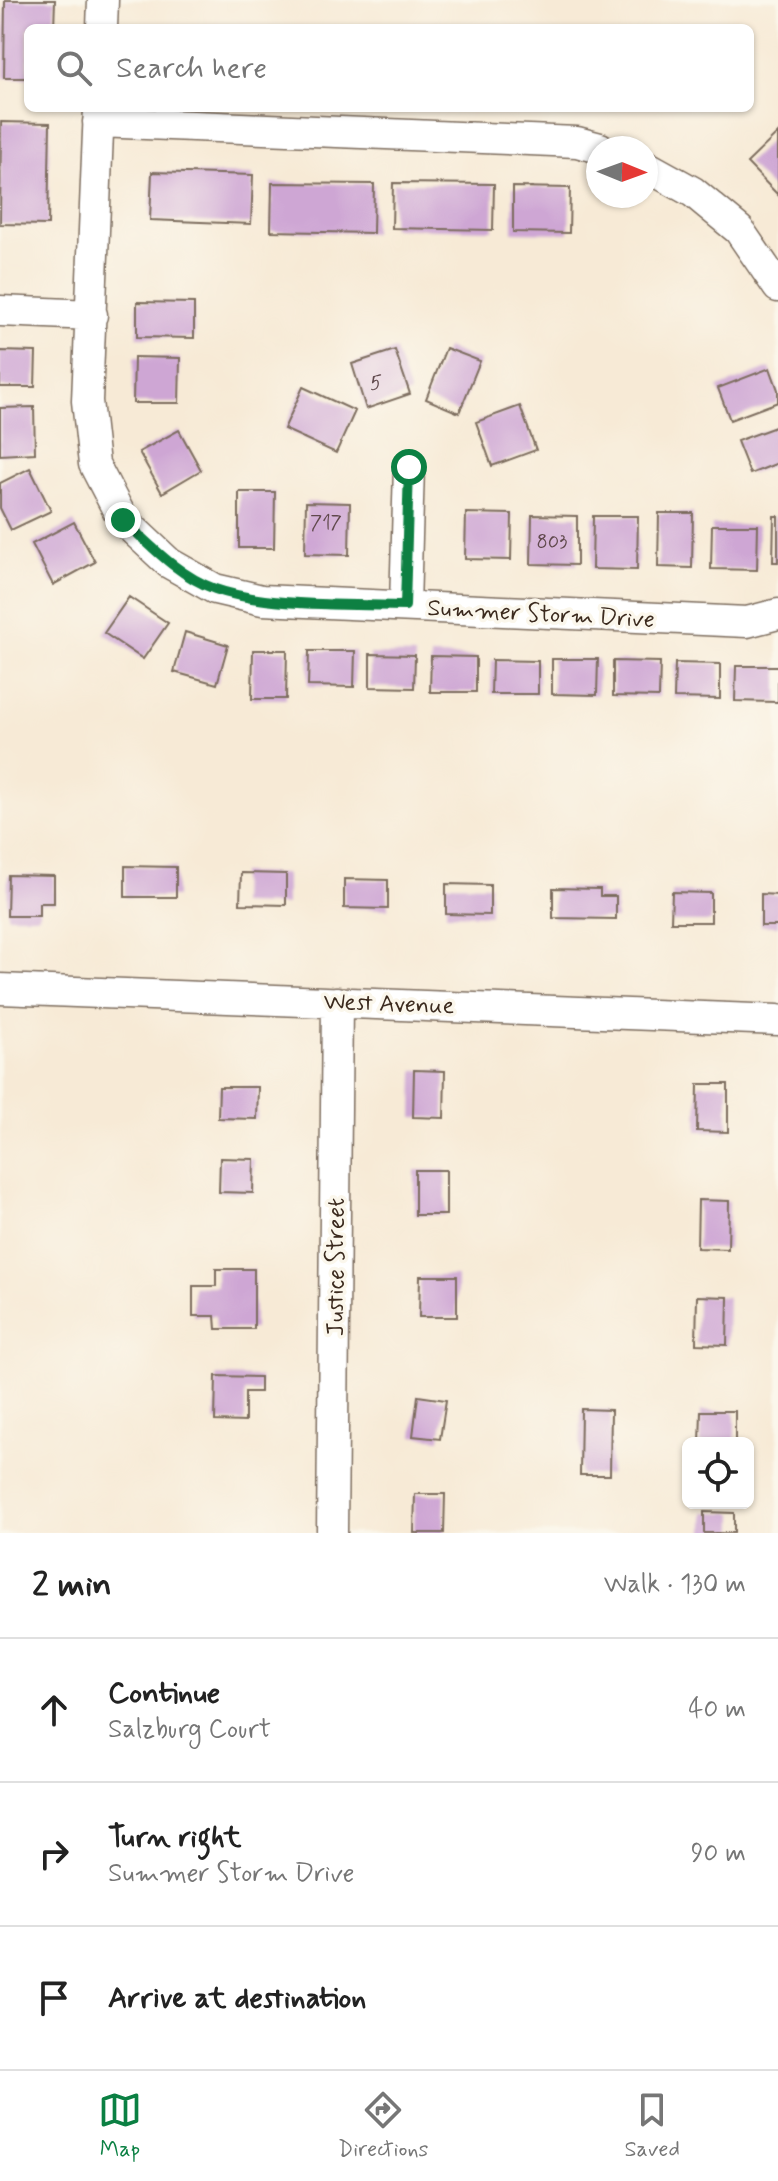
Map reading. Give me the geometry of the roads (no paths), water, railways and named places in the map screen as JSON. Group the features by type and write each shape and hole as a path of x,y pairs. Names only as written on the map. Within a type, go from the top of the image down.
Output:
{"street":[{"path":"102,24 103,0"},
{"path":"99,115 586,144"},
{"name":"Summer Storm Drive","path":"99,115 87,401 94,464 123,520 169,563 215,589 262,600 747,622 778,614"},
{"path":"658,173 693,192 739,230 778,287"},
{"path":"0,311 92,315"},
{"path":"405,606 409,467"},
{"name":"West Avenue","path":"0,989 778,1020"},
{"name":"Justice Street","path":"332,1533 337,1002"}]}
